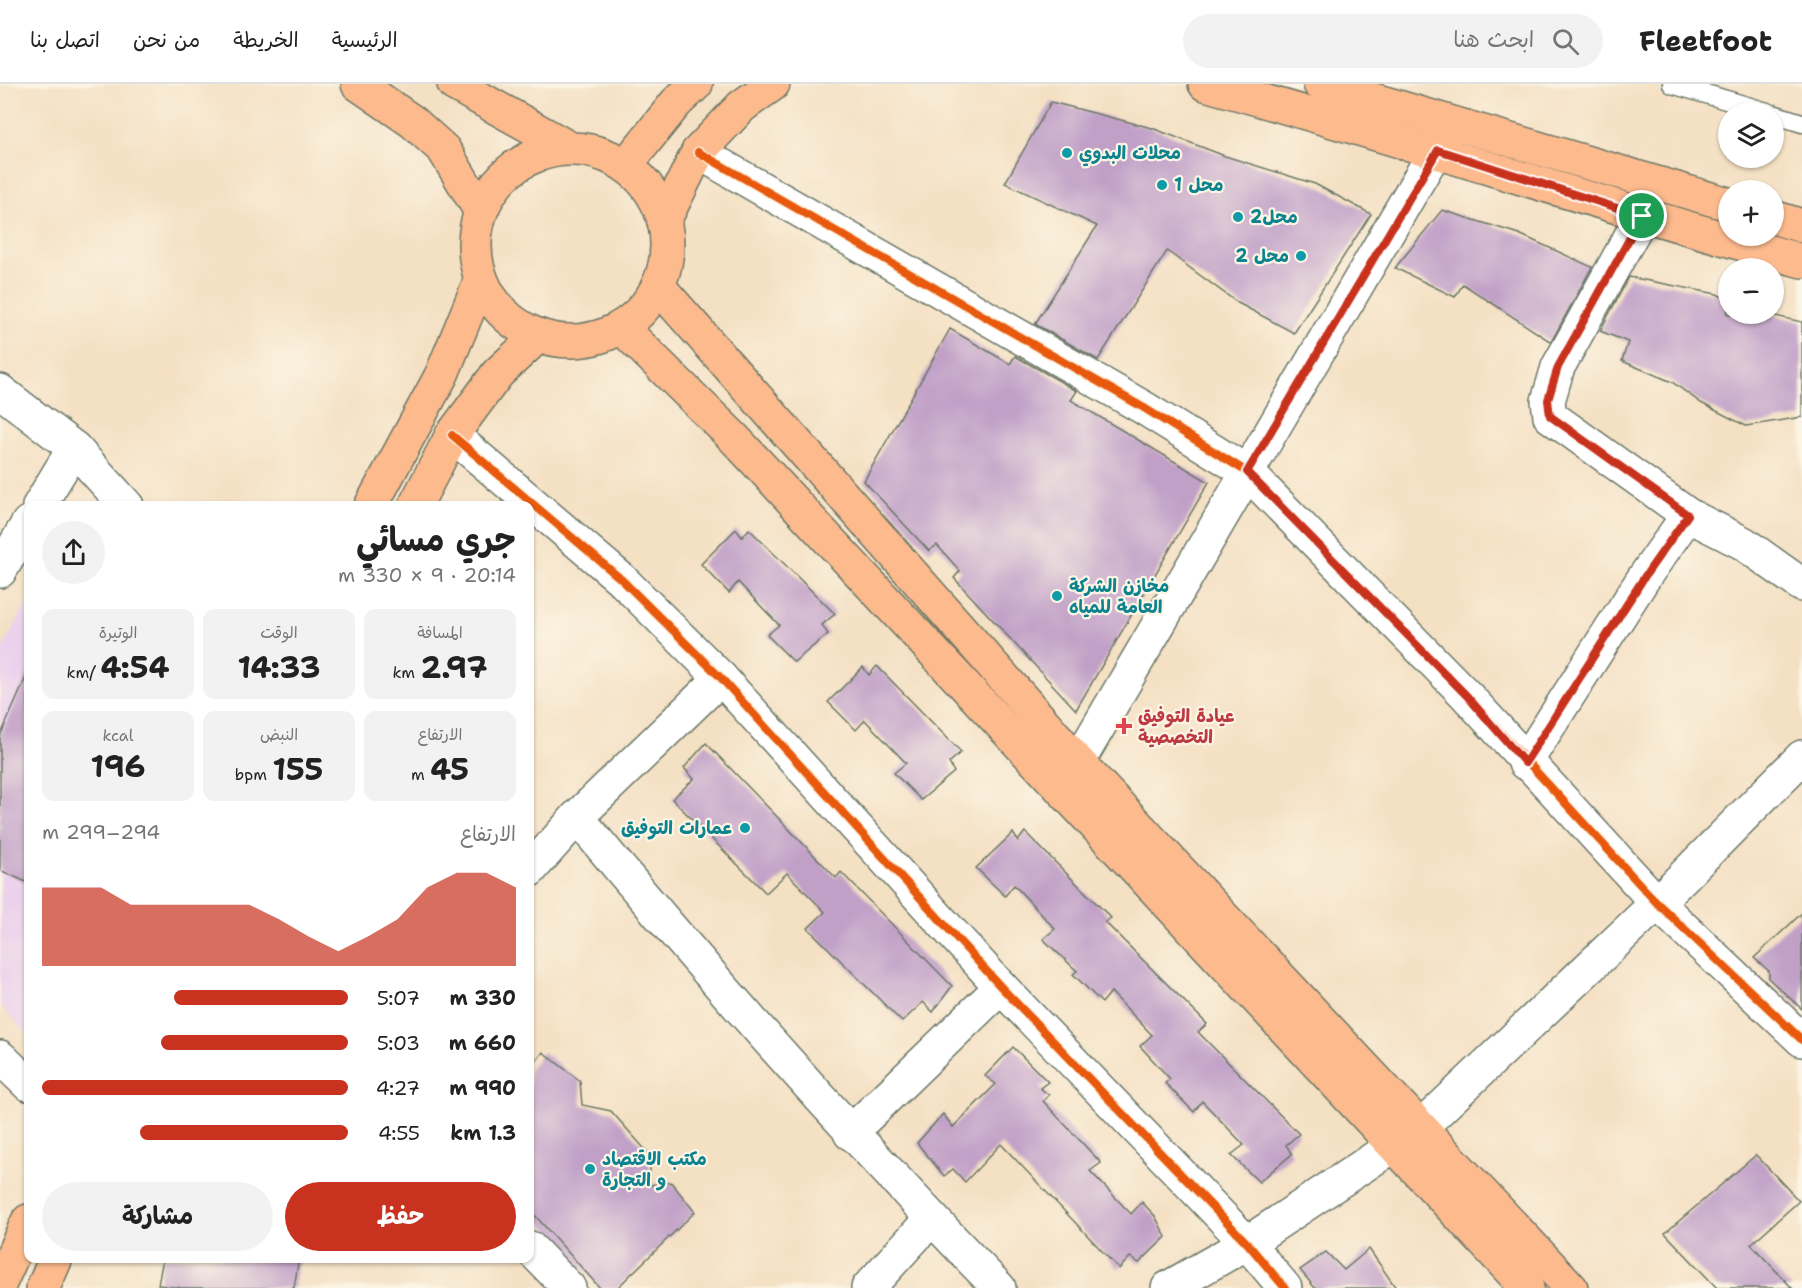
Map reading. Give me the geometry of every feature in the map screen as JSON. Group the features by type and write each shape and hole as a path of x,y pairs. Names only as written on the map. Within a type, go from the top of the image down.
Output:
{"main road":[{"path":"358,84 413,122 444,150 480,210"},
{"path":"454,84 569,148"},
{"path":"626,165 676,103 696,84"},
{"path":"664,221 698,152 742,106 773,84"},
{"path":"1320,84 1718,201"},
{"path":"1221,86 1438,150 1642,216 1802,261"},
{"path":"569,148 598,152 626,165 650,189 664,221 667,243 665,265 658,286 642,309 621,327 585,339 566,341 538,336 514,323 494,304 481,279 474,244 480,210 501,178 532,156 569,148"},
{"path":"1784,220 1802,226"},
{"path":"374,501 442,374 481,279"},
{"path":"658,286 1408,1137 1527,1288"},
{"path":"621,327 734,438 1408,1137 1571,1288"},
{"path":"419,501 452,435 498,373 538,336"},
{"path":"0,1283 24,1230"},
{"path":"43,1288 54,1263"}],"street":[{"path":"1078,762 1438,150 1452,122"},
{"path":"698,152 1144,408 1247,472 1467,696 1525,763 1657,903 1802,1040"},
{"path":"1642,216 1558,367 1548,400 1550,416 1688,515 1743,543 1802,585"},
{"path":"0,391 74,448 122,501"},
{"path":"452,435 529,501"},
{"path":"42,501 74,448"},
{"path":"534,505 621,579 721,678 1001,987 1247,1243 1285,1288"},
{"path":"1525,763 1645,576 1688,515"},
{"path":"3,559 24,529"},
{"path":"534,865 577,817 721,678"},
{"path":"1168,1288 1247,1243 1408,1137 1657,903 1802,757"},
{"path":"577,817 686,949 850,1133 999,1288"},
{"path":"850,1133 1001,987"},
{"path":"0,1058 24,1080"},
{"path":"868,1288 932,1219"},
{"path":"534,1252 569,1288"}],"lane":[{"path":"1672,84 1733,102"},
{"path":"1784,117 1802,123"}],"shaded area":[{"path":"24,608 24,1031 0,1005 0,653"}],"building":[{"path":"1051,102 1152,128 1225,156 1315,184 1371,214 1294,333 1238,303 1167,251 1098,360 1035,324 1097,226 1005,183"},
{"path":"1442,210 1519,234 1592,267 1551,342 1463,284 1455,297 1395,268"},
{"path":"1629,277 1717,294 1718,324 1784,324 1784,318 1802,322 1802,417 1746,426 1701,403 1672,382 1622,361 1628,342 1600,331"},
{"name":"مخازن الشركة العامة للمياه","path":"950,329 1010,364 1015,356 1077,391 1071,400 1209,482 1076,710 954,578 960,571 937,545 929,551 864,481"},
{"path":"736,529 742,537 749,529 835,614 822,625 828,634 794,662 767,635 779,625 738,582 729,593 701,564"},
{"path":"877,666 961,752 949,763 954,772 921,800 894,773 906,763 865,720 856,730 828,702 863,667 869,675"},
{"path":"24,682 24,881 0,870 0,737"},
{"path":"706,743 836,878 841,872 952,986 933,1012 923,1002 902,1022 808,928 825,912 787,873 766,893 672,799 694,779 684,768"},
{"path":"1025,832 1111,918 1105,922 1207,1024 1198,1032 1299,1134 1286,1145 1292,1154 1259,1182 1231,1155 1244,1145 1202,1101 1194,1112 1165,1083 1170,1079 1140,1046 1152,1035 1111,992 1102,1003 1073,974 1077,971 1043,939 1055,929 1014,885 1005,896 976,868 1013,833 1018,841"},
{"path":"1802,913 1802,1009 1769,979 1769,971 1754,958"},
{"path":"1013,1047 1048,1082 1040,1088 1049,1095 1043,1101 1101,1163 1090,1171 1131,1214 1142,1202 1155,1216 1166,1237 1139,1263 1130,1257 1119,1269 1001,1144 965,1182 953,1169 944,1176 917,1143 943,1114 953,1127 996,1084 985,1076"},
{"name":"مكتب الاقتصاد و التجارة","path":"543,1052 580,1081 582,1105 611,1111 650,1155 650,1185 671,1182 695,1212 617,1288 600,1288 534,1214 534,1064"},
{"path":"1756,1155 1799,1201 1751,1244 1792,1288 1717,1288 1665,1233"},
{"path":"1369,1249 1396,1288 1315,1288 1300,1270 1326,1252 1344,1270"},
{"path":"162,1263 298,1263 294,1288 182,1288 158,1285"}],"cycle path":[{"path":"698,152 1144,408 1247,472 1467,696 1657,903 1802,1040"},
{"path":"452,435 529,501"},
{"path":"534,505 621,579 721,678 1001,987 1247,1243 1285,1288"}],"place":[{"name":"محلات البدوي","path":"1067,153"},
{"name":"محل 1","path":"1162,185"},
{"name":"محل2","path":"1238,217"},
{"name":"محل 2","path":"1301,256"},
{"name":"مخازن الشركة العامة للمياه","path":"1057,596"},
{"name":"عيادة التوفيق التخصصية","path":"1124,726"},
{"name":"عمارات التوفيق","path":"745,828"},
{"name":"مكتب الاقتصاد و التجارة","path":"590,1169"}],"route":[{"path":"1438,150 1642,216 1558,367 1548,400 1550,416 1688,515 1645,576 1525,763 1467,696 1247,472 1438,150"}]}
